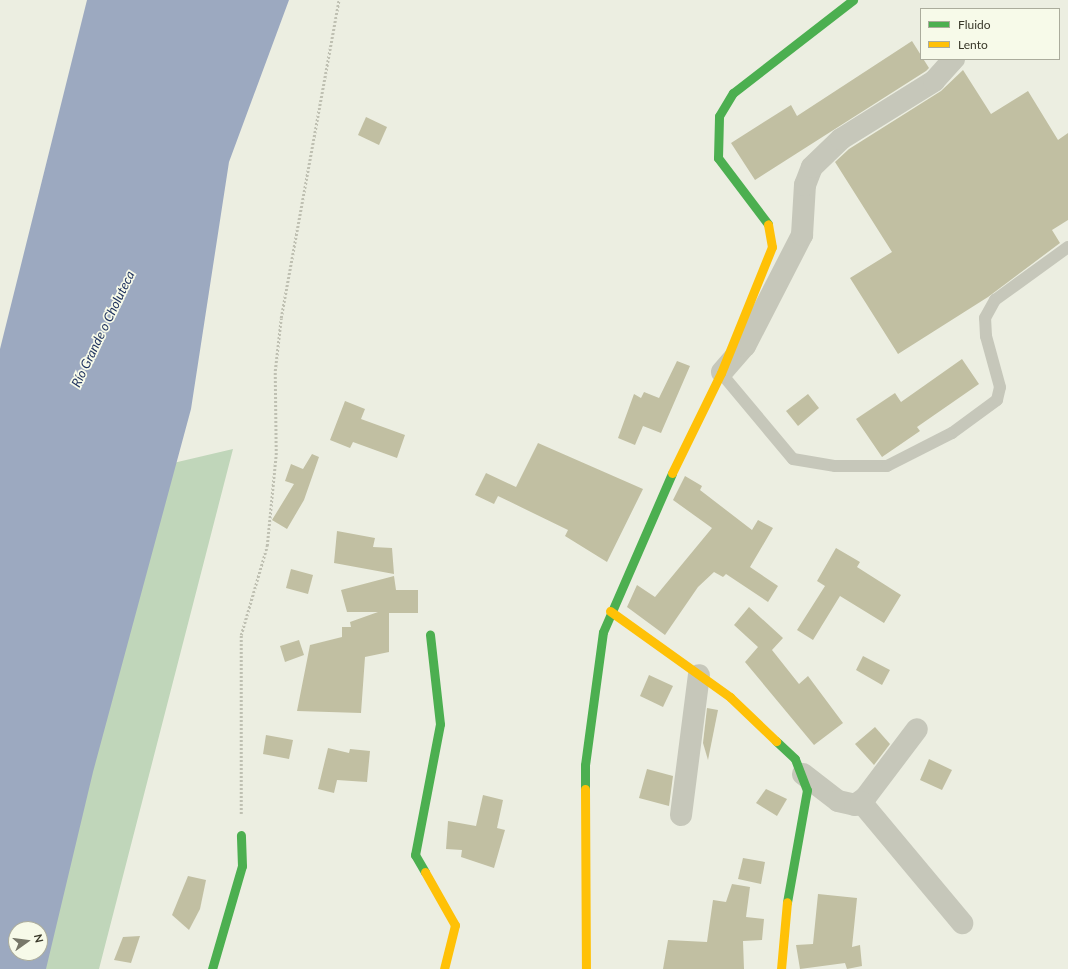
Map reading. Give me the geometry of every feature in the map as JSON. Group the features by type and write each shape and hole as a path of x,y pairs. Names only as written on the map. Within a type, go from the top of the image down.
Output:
{"street":[{"path":"586,969 585,765 603,632 610,611 721,373 772,247 773,236 718,158 719,116 732,93 853,0"},
{"path":"721,373 745,346 802,235 805,185 812,167 840,139 934,81 953,60"},
{"path":"610,611 730,698 790,754 803,774 838,802 846,806 861,802 917,729"},
{"path":"430,635 440,724 435,764 415,855 455,925 456,932 444,969"},
{"path":"681,815 699,675"},
{"path":"781,969 788,897 807,790 803,774"},
{"path":"861,802 962,923"},
{"path":"212,969 242,866 241,835"}],"lane":[{"path":"721,373 792,459 835,466 887,466 952,433 997,400 1000,387 986,336 986,318 995,300 1068,247"}],"path":[{"path":"241,835 241,636 266,546 276,455 275,371 281,318 339,0"}],"green space":[{"path":"233,449 99,969 0,969 58,490"}],"water":[{"name":"Río Grande o Choluteca","path":"87,0 289,0 229,162 191,409 93,772 48,961 48,921 8,921 8,961 48,961 46,969 0,969 0,349"}],"building":[{"path":"912,41 920,54 920,60 924,60 929,68 755,180 731,143 791,105 797,116"},
{"path":"963,70 991,114 1028,91 1058,140 1068,133 1068,220 1052,230 1060,243 988,297 898,354 850,278 892,252 835,162 849,149 941,91"},
{"path":"366,117 387,127 379,145 358,135"},
{"path":"962,359 979,384 917,427 920,431 882,457 856,419 895,393 901,402"},
{"path":"677,361 690,366 661,433 643,426 635,445 618,438 634,394 641,398 644,392 659,398"},
{"path":"808,394 819,408 798,426 786,411"},
{"path":"345,401 365,409 361,419 405,435 397,458 353,442 350,448 330,440"},
{"path":"538,443 643,489 607,562 565,536 568,530 498,496 494,504 475,495 486,473 516,487"},
{"path":"312,454 319,457 304,500 287,529 272,520 294,484 285,481 291,464 303,469"},
{"path":"685,476 702,486 700,490 752,530 758,520 773,528 750,567 778,586 768,602 726,574 723,577 714,572 698,587 665,635 627,607 637,585 655,597 712,528 673,500"},
{"path":"337,531 375,538 373,547 392,548 394,574 334,563"},
{"path":"836,548 860,562 857,567 901,595 884,623 840,596 813,640 797,630 825,586 817,581"},
{"path":"291,569 313,575 308,594 286,588"},
{"path":"394,576 396,590 418,590 418,613 389,613 389,652 365,657 361,713 297,711 310,645 342,637 342,627 351,627 350,622 378,612 347,612 341,590"},
{"path":"749,607 783,638 772,650 799,684 808,676 843,723 814,745 745,662 758,647 734,625"},
{"path":"299,640 304,655 285,662 280,646"},
{"path":"863,656 890,670 882,685 856,670"},
{"path":"649,675 673,686 663,707 640,696"},
{"path":"707,708 718,710 708,760 703,743"},
{"path":"875,727 890,744 874,765 855,744"},
{"path":"266,735 293,740 289,759 263,754"},
{"path":"328,748 349,753 350,749 370,751 367,782 337,780 334,793 318,789"},
{"path":"929,759 952,770 942,790 920,780"},
{"path":"647,769 673,776 669,806 639,798"},
{"path":"766,789 787,799 777,816 756,803"},
{"path":"483,795 503,800 497,828 505,830 494,868 461,857 462,850 446,849 448,821 476,826"},
{"path":"743,858 765,862 761,884 738,879"},
{"path":"188,876 206,880 200,909 189,930 172,915"},
{"path":"732,884 750,887 746,917 764,919 762,940 743,941 744,969 663,969 668,940 707,942 713,900 726,902"},
{"path":"818,894 857,898 852,947 860,945 862,966 847,969 845,963 800,969 796,945 813,944"},
{"path":"140,936 131,963 114,960 123,937"}],"traffic: fast":[{"path":"768,224 718,158 719,116 733,93 853,0"},
{"path":"585,789 585,765 603,632 672,473"},
{"path":"425,872 415,855 440,724 430,635"},
{"path":"776,741 795,759 807,790 787,902"},
{"path":"212,969 242,866 241,835"}],"traffic: slow":[{"path":"672,473 721,373 772,247 768,224"},
{"path":"610,611 730,697 776,741"},
{"path":"585,789 586,969"},
{"path":"425,872 455,925 444,969"},
{"path":"781,969 787,902"}]}
